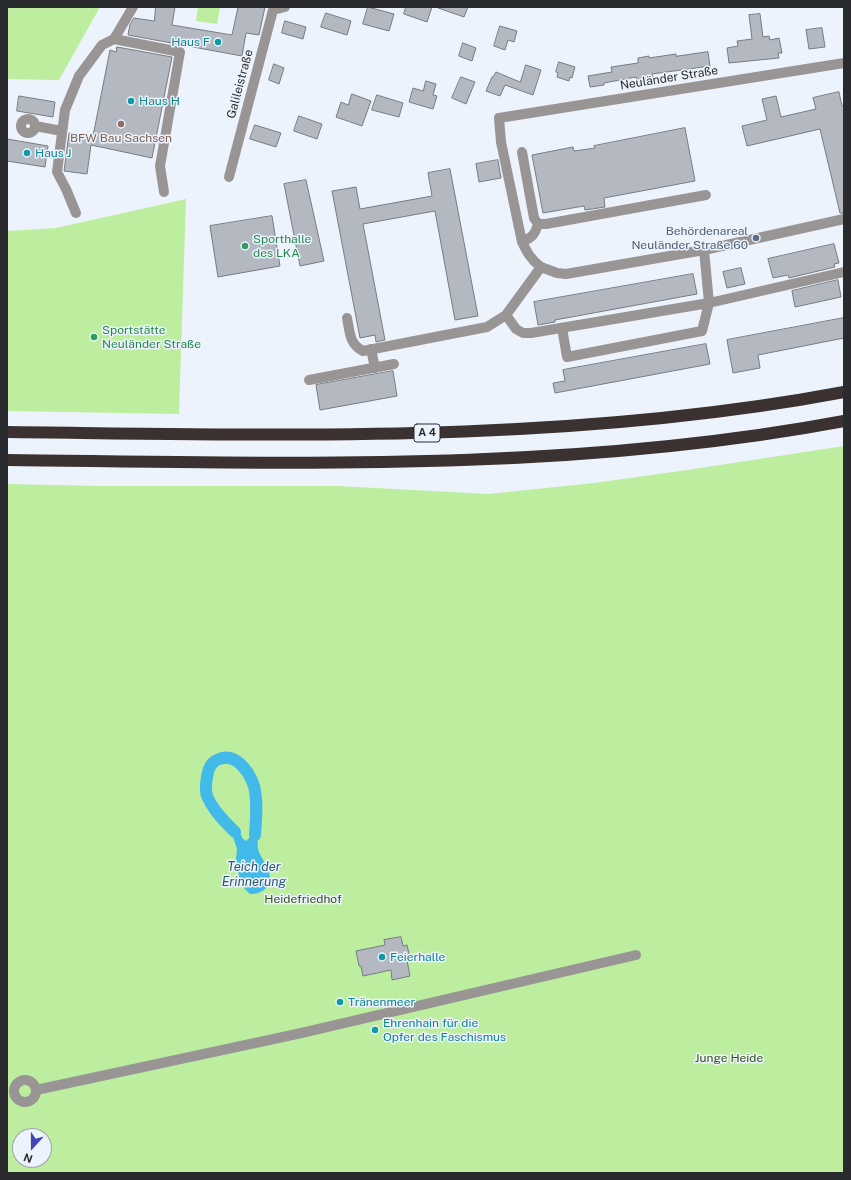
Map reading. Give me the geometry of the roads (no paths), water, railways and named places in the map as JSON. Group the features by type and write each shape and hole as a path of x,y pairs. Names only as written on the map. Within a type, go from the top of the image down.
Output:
{"highway":[{"name":"A 4","path":"7,432 295,436 499,430 698,414 762,406 844,392"},
{"path":"7,460 285,463 404,462 523,458 701,443 844,421"}],"street":[{"path":"76,213 66,189 56,172 65,110 79,76 102,45 114,39 133,7"},
{"name":"Galileistraße","path":"229,177 274,8 285,7"},
{"path":"114,39 180,52 160,166 164,192"},
{"name":"Neuländer Straße","path":"522,242 501,142 499,118 844,63"},
{"path":"35,126 62,131"},
{"path":"522,152 534,218 538,224 533,237 522,242 527,254 534,262 541,267 557,273 566,274 704,250 844,219"},
{"path":"538,224 546,224 706,195"},
{"path":"562,328 567,357 702,331 709,303 704,250"},
{"path":"347,318 352,342 356,348 363,351 486,327 506,316 541,267"},
{"path":"506,316 516,329 523,333 531,333 709,303 844,272"},
{"path":"371,349 375,368"},
{"path":"309,380 394,364"},
{"path":"36,1090 296,1034 636,955"},
{"path":"23,1080 29,1081 33,1084 36,1090 34,1096 29,1101 23,1102 11,1094 16,1085 23,1080"}],"water":[{"name":"Teich der Erinnerung","path":"239,831 243,839 246,841 251,836 258,836 258,850 269,871 270,881 268,886 264,890 257,893 250,894 243,887 239,876 236,859 237,849 232,834"}],"waterway":[{"path":"235,832 216,811 209,801 206,791 210,767 215,761 224,758 235,760 245,769 252,780 256,798 255,835"}],"place":[{"name":"Haus F","path":"218,42"},
{"name":"Haus H","path":"131,101"},
{"name":"BFW Bau Sachsen","path":"121,124"},
{"name":"Haus J","path":"27,153"},
{"name":"Behördenareal Neuländer Straße 60","path":"756,238"},
{"name":"Sporthalle des LKA","path":"245,246"},
{"name":"Sportstätte Neuländer Straße","path":"94,337"},
{"name":"Feierhalle","path":"382,957"},
{"name":"Tränenmeer","path":"340,1002"},
{"name":"Ehrenhain für die Opfer des Faschismus","path":"375,1030"}],"park label":[{"name":"Heidefriedhof","path":"303,899"},
{"name":"Junge Heide","path":"729,1058"}]}
